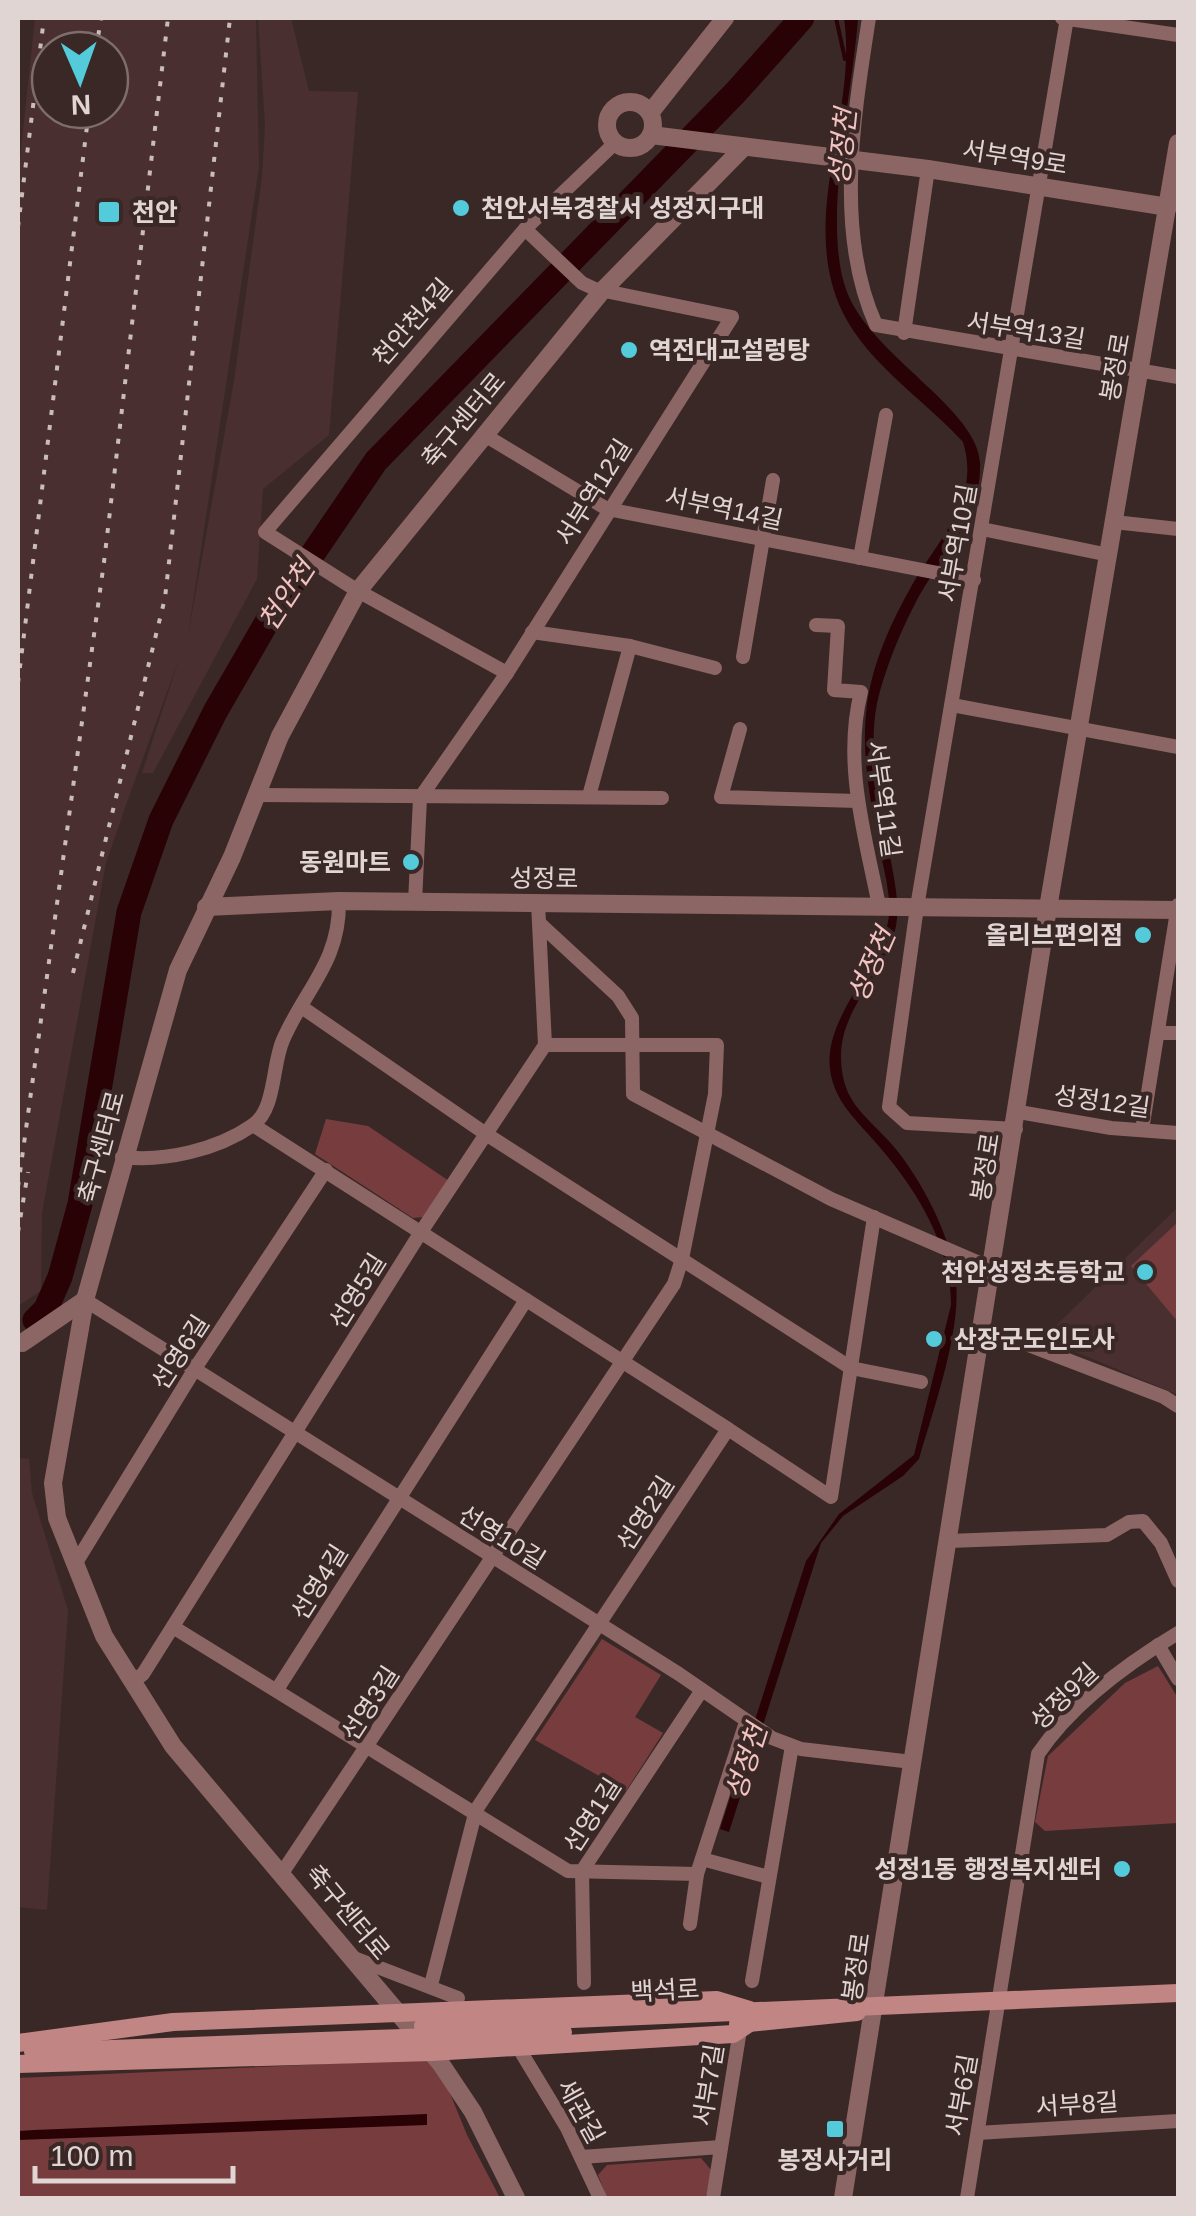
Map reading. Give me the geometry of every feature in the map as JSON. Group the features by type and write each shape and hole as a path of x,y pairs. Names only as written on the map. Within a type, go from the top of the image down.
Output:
{"main road":[{"name":"백석로","path":"371,2034 746,2022 876,2006 1178,1993"},
{"path":"18,2043 121,2026 717,2000 746,2022"},
{"path":"18,2064 518,2047 746,2022"},
{"path":"18,2043 371,2034"},
{"path":"18,2052 371,2034"}],"street":[{"path":"651,135 650,113 725,18"},
{"path":"869,18 851,220 859,288 876,324 904,332 928,170"},
{"path":"1065,18 1178,36"},
{"name":"서부역10길","path":"913,907 1013,352 1065,18"},
{"path":"650,113 629,102 615,108 607,130 615,143 635,148 651,135 739,146"},
{"name":"천안천4길","path":"358,591 265,532 525,229 615,143"},
{"name":"봉정로","path":"842,2198 1018,1120 1048,908 1140,371 1173,208 1178,143"},
{"name":"서부역9로","path":"739,146 1041,186 1173,208"},
{"name":"축구센터로","path":"516,2198 473,2112 401,2012 173,1746 104,1636 57,1518 53,1483 84,1300 178,970 280,736 358,591 602,291 739,146"},
{"name":"서부역12길","path":"421,796 506,673 732,316 602,291 582,283 525,229"},
{"name":"서부역13길","path":"904,332 1178,377"},
{"path":"860,558 886,415"},
{"name":"서부역14길","path":"483,434 607,509 974,580"},
{"path":"743,657 774,480"},
{"path":"1114,522 1178,529"},
{"path":"982,530 1108,555"},
{"path":"358,591 506,673"},
{"name":"서부역11길","path":"816,626 838,626 834,690 861,692 852,731 858,801 880,906"},
{"path":"532,632 630,646 715,668"},
{"path":"589,796 630,646"},
{"path":"952,705 1178,747"},
{"path":"740,729 721,797 858,801"},
{"path":"256,795 662,798"},
{"path":"415,902 421,796"},
{"path":"122,1157 155,1161 252,1125 263,1114 283,1040 303,1008 340,930 339,901"},
{"name":"성정로","path":"206,907 339,901 913,907"},
{"path":"538,903 545,1045 634,1047"},
{"path":"913,907 1178,909 1142,1130"},
{"name":"성정12길","path":"913,907 888,1107 907,1123 1018,1120 1178,1133"},
{"path":"539,923 618,996 632,1018 633,1094 874,1218 993,1269"},
{"path":"303,1008 486,1134 851,1368 920,1382"},
{"path":"1159,1032 1178,1033"},
{"name":"선영5길","path":"132,1682 143,1674 174,1627 422,1232 545,1045"},
{"name":"선영3길","path":"282,1873 674,1284 715,1094 716,1045 634,1047"},
{"path":"252,1125 830,1497 874,1218"},
{"name":"선영6길","path":"76,1561 196,1366 326,1170"},
{"path":"22,1343 84,1300"},
{"name":"선영10길","path":"84,1300 196,1366 397,1500 493,1556 772,1738 792,1746 912,1762"},
{"name":"선영4길","path":"278,1688 526,1300"},
{"path":"984,1328 1164,1397 1178,1406"},
{"name":"선영2길","path":"431,1985 476,1810 728,1429"},
{"path":"948,1541 1107,1534 1129,1522 1143,1522 1162,1543 1178,1581"},
{"path":"174,1627 476,1810 568,1871 698,1874"},
{"name":"성정9길","path":"1000,1999 1038,1754 1052,1732 1178,1633"},
{"path":"1158,1645 1178,1678"},
{"name":"선영1길","path":"584,1982 582,1871 702,1690"},
{"path":"690,1924 702,1858 746,1722"},
{"path":"752,1981 792,1746"},
{"path":"702,1858 768,1877"},
{"path":"354,1958 458,1998"},
{"name":"서부6길","path":"967,2198 1000,1999"},
{"name":"서부7길","path":"713,2198 746,2022"},
{"name":"세관길","path":"518,2047 600,2198"},
{"name":"서부8길","path":"978,2133 1178,2121"},
{"name":"서부7길","path":"581,2158 721,2148"}],"shaded area":[{"path":"35,18 256,18 259,167 188,635 234,381 262,177 265,125 258,18 291,18 309,91 358,92 329,435 263,489 257,579 153,773 142,773 179,659 126,805 106,863 42,1213 41,1291 18,1306 18,177 30,65 30,130 130,130 130,30 34,30"},
{"path":"326,1119 368,1126 449,1181 424,1217 413,1218 315,1154"},
{"name":"천안성정초등학교","path":"1178,1207 1178,1395 1043,1338"},
{"path":"1178,1222 1178,1322 1131,1266"},
{"path":"18,1458 29,1459 32,1493 68,1610 47,1910 18,1907"},
{"path":"602,1639 661,1675 635,1717 663,1733 626,1791 535,1740"},
{"path":"1158,1666 1178,1698 1178,1823 1045,1831 1035,1822 1048,1756 1125,1683"},
{"path":"436,2059 467,2135 500,2198 18,2198 18,2078"},
{"path":"701,2158 711,2170 706,2198 607,2198 598,2175 607,2165"}],"water":[{"path":"844,18 858,18 838,195 840,264 847,292 878,338 962,422 975,443 980,463 975,500 968,517 913,607 880,691 874,753 897,918 891,943 848,1022 841,1056 842,1073 852,1099 899,1153 936,1214 949,1248 956,1302 945,1371 919,1459 903,1476 843,1516 821,1543 729,1832 720,1829 806,1561 839,1514 914,1455 951,1305 945,1260 929,1218 905,1180 841,1100 829,1062 839,1021 873,961 888,922 888,891 867,772 865,722 870,689 897,614 962,500 967,463 963,442 882,366 854,332 830,277 827,204 843,92"},
{"path":"427,2114 427,2125 18,2140 18,2131"}],"waterway":[{"name":"천안천","path":"35,1320 46,1309 60,1277 80,1204 129,912 161,820 215,712 271,615 376,461 736,92 802,18"},
{"name":"성정천","path":"836,18 845,59"}],"railway":[{"path":"18,227 44,18"},
{"path":"99,30 101,18"},
{"path":"18,1187 104,562 168,18"},
{"path":"73,973 165,598 230,18"},
{"path":"18,683 87,130"},
{"path":"18,1232 28,1172"}],"place":[{"name":"천안서북경찰서 성정지구대","path":"461,208"},
{"name":"천안","path":"109,212"},
{"name":"역전대교설렁탕","path":"629,350"},
{"name":"동원마트","path":"411,862"},
{"name":"올리브편의점","path":"1143,935"},
{"name":"천안성정초등학교","path":"1145,1272"},
{"name":"산장군도인도사","path":"934,1339"},
{"name":"성정1동 행정복지센터","path":"1122,1869"},
{"name":"봉정사거리","path":"835,2129"}]}
